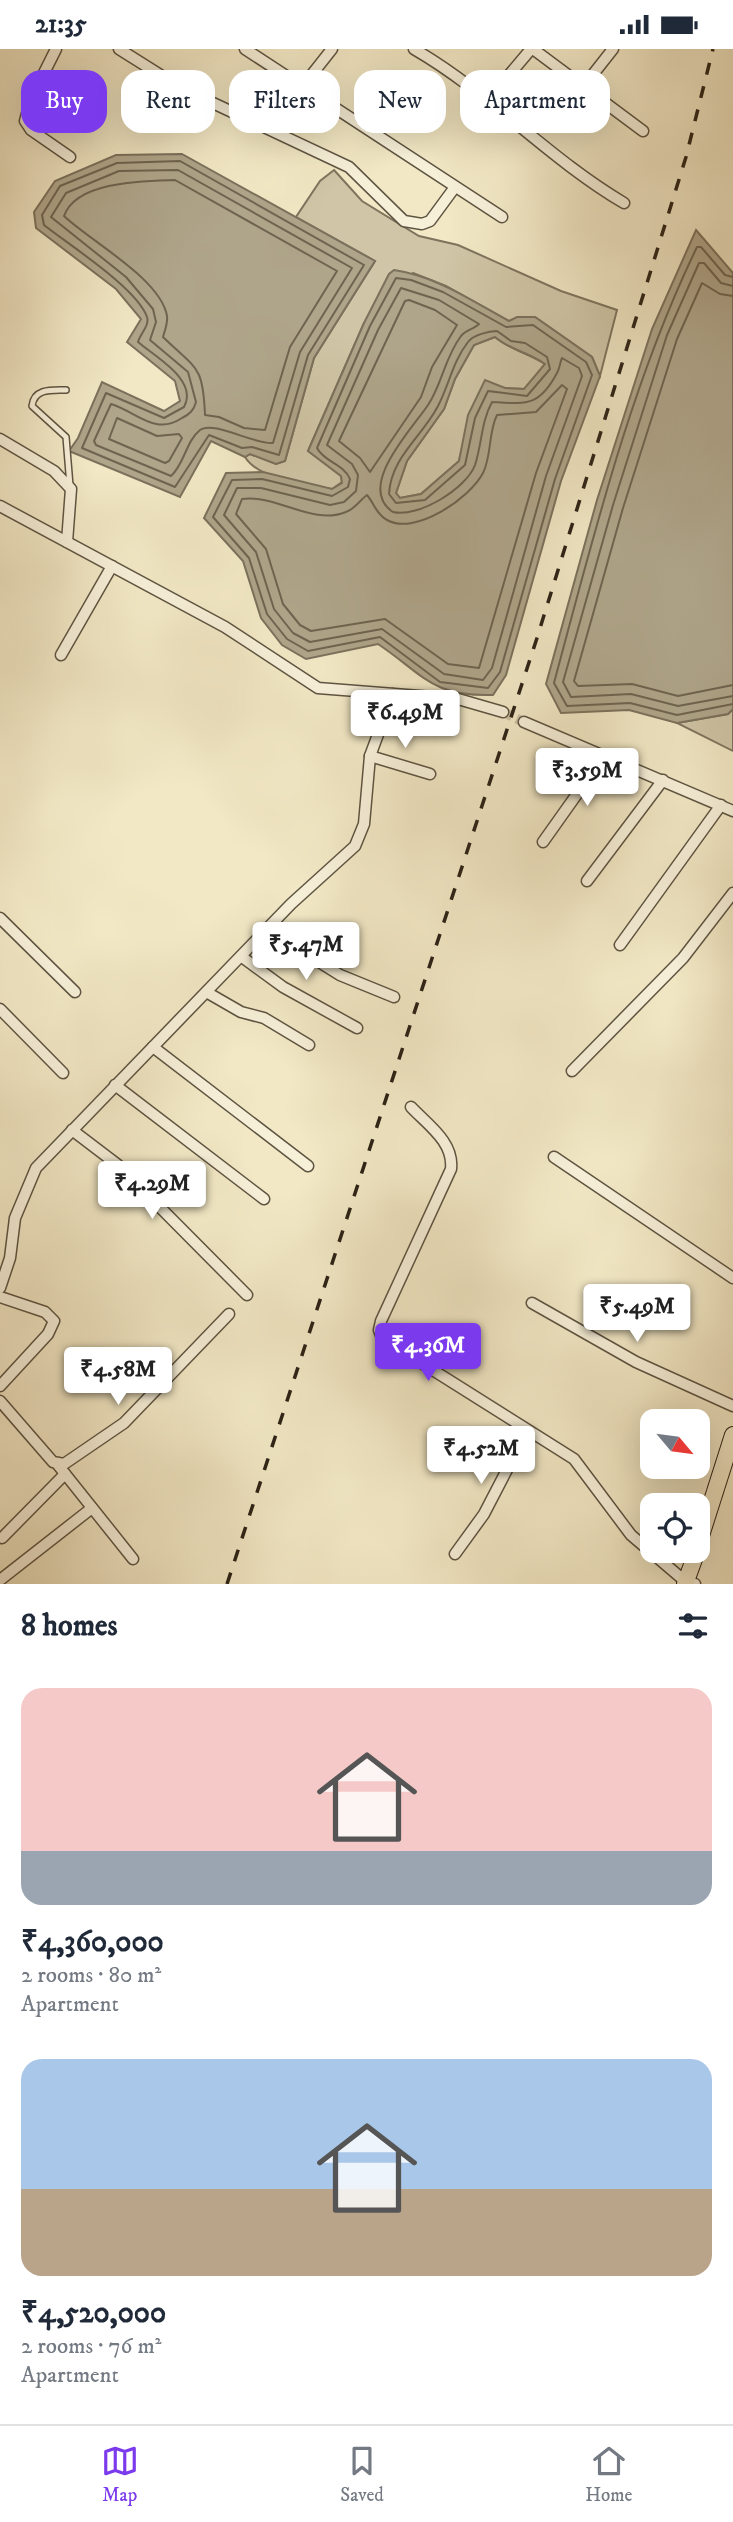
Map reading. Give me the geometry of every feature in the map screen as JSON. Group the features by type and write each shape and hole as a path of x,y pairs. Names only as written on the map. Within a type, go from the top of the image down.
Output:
{"main road":[{"path":"710,1507 733,1435"},
{"path":"689,1583 693,1563"}],"street":[{"path":"56,49 31,99 25,121 31,130 70,157"},
{"path":"119,49 181,88 349,167 404,221 422,224 430,221 455,187"},
{"path":"245,49 276,70"},
{"path":"315,70 332,49"},
{"path":"414,49 460,81"},
{"path":"514,70 532,49 561,70"},
{"path":"596,70 613,49"},
{"path":"610,107 643,131"},
{"path":"340,112 502,217"},
{"path":"528,133 575,171 624,203"},
{"path":"0,439 54,471 71,489 66,542"},
{"path":"0,506 225,627 318,688 458,699 503,712"},
{"path":"61,655 112,566"},
{"path":"0,1288 10,1258 15,1218 36,1168 268,930 355,846 364,824 370,756 394,694"},
{"path":"524,722 733,811"},
{"path":"370,756 430,774"},
{"path":"543,842 604,756"},
{"path":"587,881 663,780"},
{"path":"620,945 721,805"},
{"path":"572,1070 684,958 733,893"},
{"path":"0,918 75,992"},
{"path":"268,930 340,975 394,997"},
{"path":"242,957 283,986 357,1028"},
{"path":"208,993 242,1012 264,1018 309,1045"},
{"path":"0,1009 63,1073"},
{"path":"153,1047 308,1166"},
{"path":"115,1085 264,1199"},
{"path":"411,1107 448,1146 453,1158 452,1170 379,1330 382,1338 436,1369 527,1431 568,1455 584,1469 631,1535 689,1583"},
{"path":"72,1130 118,1165 247,1295"},
{"path":"554,1157 733,1277"},
{"path":"0,1297 45,1312 54,1321 48,1334 0,1386"},
{"path":"532,1303 636,1361 733,1405"},
{"path":"2,1538 62,1469 124,1423 229,1314"},
{"path":"0,1401 47,1456 62,1469 132,1559"},
{"path":"455,1554 480,1521 527,1431"},
{"path":"0,1580 92,1508"}],"lane":[{"path":"66,390 39,393 33,399 32,406 66,437 71,489"}],"shaded area":[{"path":"334,170 362,201 419,236 458,245 561,291 617,310 600,376 592,357 535,317 509,321 446,286 413,273 364,323 308,451 341,476 342,482 332,489 298,483 272,476 252,465 245,457 250,454 276,464 285,461 314,358 375,261 296,217 320,181"},
{"path":"495,337 545,364 525,389 505,388 464,439 459,461 421,494 400,498 396,493 407,461 444,409 455,379 474,345"},
{"path":"733,709 733,751 677,723 728,714"}],"water":[{"path":"182,154 375,261 314,358 285,461 276,464 250,454 245,457 211,441 180,497 69,451 78,438 102,382 164,411 180,401 175,381 127,342 141,319 116,289 36,228 34,212 55,181 116,155"},
{"path":"696,230 733,273 733,709 728,714 677,723 629,710 561,713 546,684 597,500 652,329"},
{"path":"394,270 424,278 453,290 509,321 517,317 535,317 592,357 600,376 561,481 506,675 493,695 472,695 442,688 378,644 306,659 282,645 261,618 243,561 204,518 226,473 263,472 332,489 342,483 341,476 308,451 364,323 389,274","holes":["495,337 545,364 524,389 505,388 485,380 468,415 459,461 421,494 400,498 396,493 407,461 444,409 455,379 474,345"]}],"tunnel":[{"path":"503,712 524,722"}],"railway":[{"path":"227,1584 537,638 686,157 713,49"}]}
